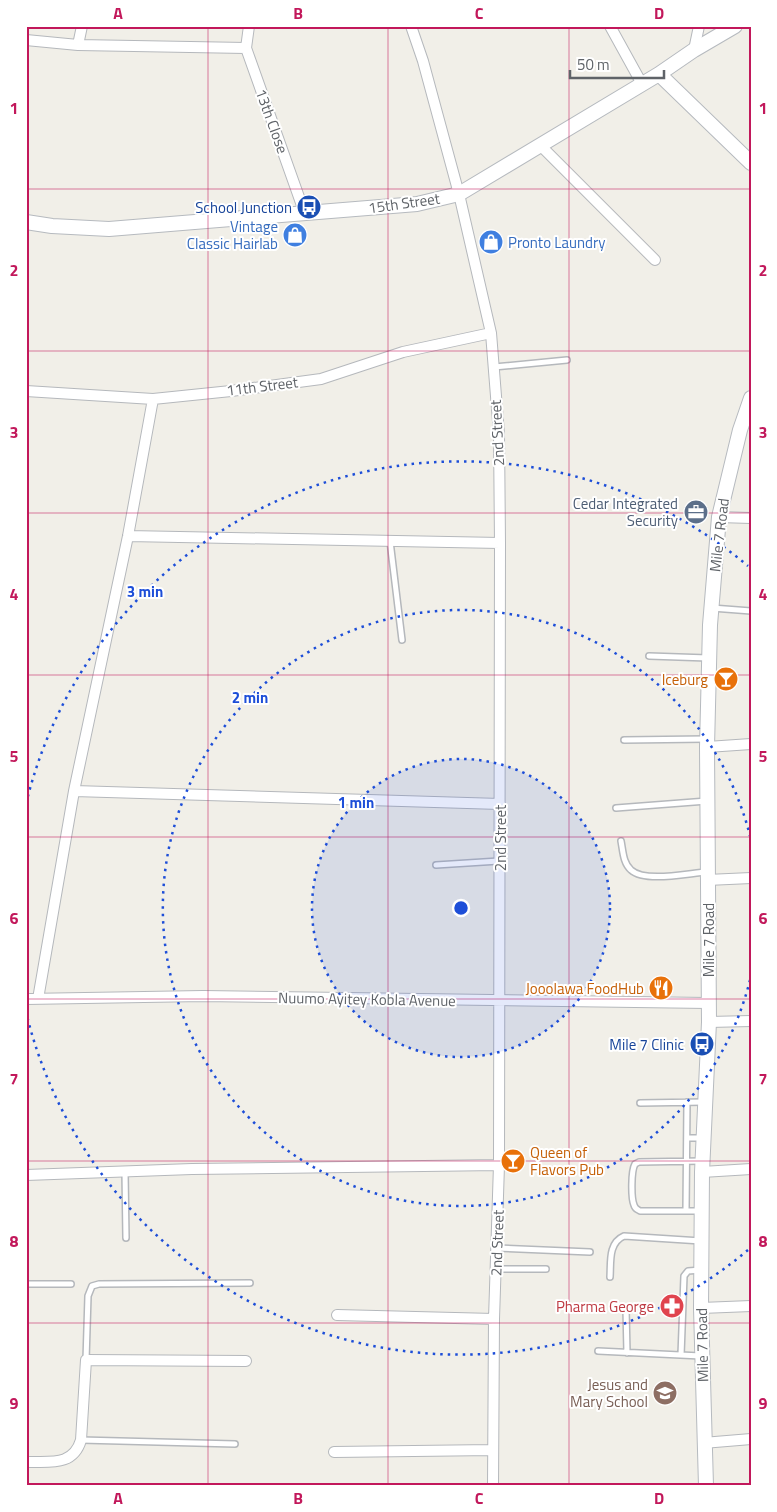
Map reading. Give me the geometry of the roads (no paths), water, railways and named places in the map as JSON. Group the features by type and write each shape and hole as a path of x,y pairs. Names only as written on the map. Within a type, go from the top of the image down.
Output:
{"street":[{"path":"78,45 82,26"},
{"name":"13th Close","path":"249,26 246,48 305,214"},
{"name":"2nd Street","path":"411,26 459,194 491,333 499,434 500,1001 493,1486"},
{"path":"610,26 642,84"},
{"path":"694,50 699,26"},
{"name":"15th Street","path":"26,222 52,226 109,229 417,204 459,194 735,26"},
{"path":"26,40 78,45 246,48"},
{"path":"659,74 751,163"},
{"path":"540,145 655,260"},
{"name":"11th Street","path":"26,391 153,399 321,379 403,352 491,333"},
{"name":"Mile 7 Road","path":"706,1486 701,1241 702,1166 709,1022 706,801 708,658 719,517 738,439 751,398"},
{"path":"38,999 74,791 128,536 153,399"},
{"path":"719,517 751,518"},
{"path":"128,536 500,543"},
{"path":"707,743 751,744"},
{"path":"74,791 500,804"},
{"path":"707,876 751,878"},
{"name":"Nuumo Ayitey Kobla Avenue","path":"26,999 203,996 708,1003"},
{"path":"709,1022 751,1021"},
{"path":"26,1175 192,1169 499,1165"},
{"path":"702,1166 751,1169"},
{"path":"701,1308 751,1306"},
{"path":"337,1315 494,1319"},
{"path":"26,1462 62,1461 71,1457 78,1450 86,1360 246,1361"},
{"path":"704,1442 751,1439"},
{"path":"334,1452 493,1450"}],"lane":[{"path":"494,367 567,360"},
{"path":"390,541 402,640"},
{"path":"712,608 751,611"},
{"path":"649,656 708,658"},
{"path":"624,740 707,743"},
{"path":"616,808 706,801"},
{"path":"620,842 625,862 637,874 653,876 707,876"},
{"path":"436,864 470,864 500,861"},
{"path":"686,1211 687,1102"},
{"path":"640,1103 705,1102"},
{"path":"687,1138 704,1138"},
{"path":"702,1166 687,1161 639,1162 635,1164 632,1171 633,1204 637,1210 702,1211"},
{"path":"125,1172 126,1238"},
{"path":"610,1277 611,1250 619,1238 624,1236 701,1241"},
{"path":"496,1248 590,1252"},
{"path":"496,1269 546,1269"},
{"path":"681,1355 684,1276 688,1272 701,1270"},
{"path":"86,1360 88,1296 92,1286 99,1284 250,1283"},
{"path":"26,1284 71,1284"},
{"path":"626,1309 627,1353"},
{"path":"598,1352 702,1356"},
{"path":"80,1440 235,1444"}],"place":[{"name":"School Junction","path":"309,207"},
{"name":"Vintage Classic Hairlab","path":"295,235"},
{"name":"Pronto Laundry","path":"491,242"},
{"name":"Cedar Integrated Security","path":"696,512"},
{"name":"Iceburg","path":"726,679"},
{"name":"Jooolawa FoodHub","path":"661,988"},
{"name":"Mile 7 Clinic","path":"702,1044"},
{"name":"Queen of Flavors Pub","path":"513,1161"},
{"name":"Pharma George","path":"672,1306"},
{"name":"Jesus and Mary School","path":"665,1393"}]}
